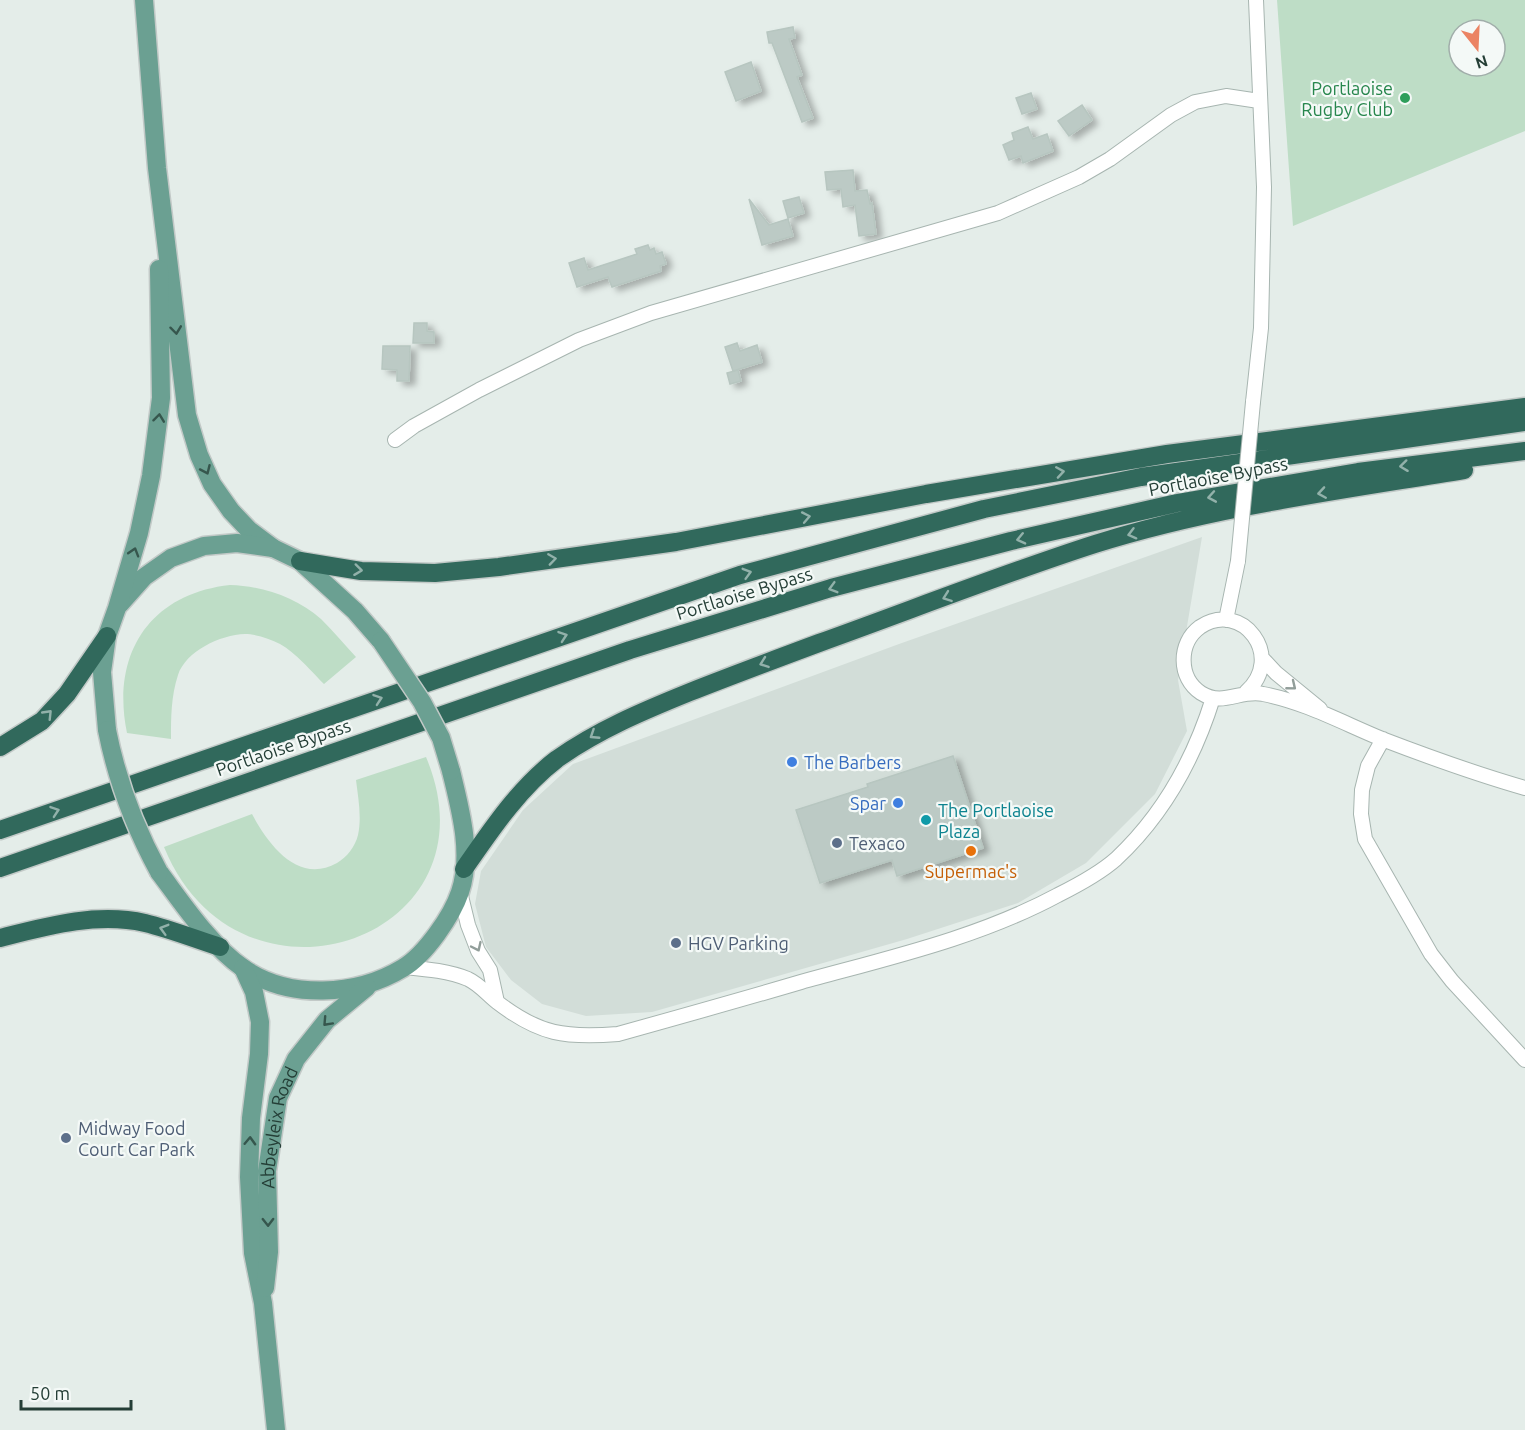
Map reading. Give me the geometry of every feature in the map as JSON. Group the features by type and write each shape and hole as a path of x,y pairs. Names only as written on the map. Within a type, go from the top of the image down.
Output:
{"highway":[{"path":"300,561 361,571 435,573 499,567 676,542 926,494 1167,454 1525,407"},
{"name":"Portlaoise Bypass","path":"0,831 740,575 984,509 1141,477 1525,422"},
{"name":"Portlaoise Bypass","path":"0,868 630,650 831,588 1011,541 1177,503 1358,471 1525,451"},
{"path":"464,869 519,795 556,760 603,730 646,710 751,668 1096,544 1183,521 1300,497 1525,460"},
{"path":"0,747 42,721 67,694 107,636"},
{"path":"0,938 54,925 100,919 143,923 220,947"}],"main road":[{"path":"144,0 157,168 187,415 199,455 212,484 249,530 273,548 300,561 355,611 381,641 422,702 441,738 461,810 464,869 460,892 448,917 426,947 405,967 371,984 346,989 321,990 291,987 268,981 243,968 220,947 159,872 142,841 113,763 107,730 102,672 107,636 140,533 151,476 161,398 157,168"},
{"path":"117,608 144,577 171,558 204,546 237,543 273,548"},
{"name":"Abbeyleix Road","path":"243,968 254,992 260,1022 259,1054 251,1118 249,1177 253,1253 263,1303 276,1430"},
{"name":"Abbeyleix Road","path":"263,1303 269,1252 267,1171 278,1098 296,1059 327,1020 371,984"}],"street":[{"path":"1226,620 1238,561 1261,328 1264,187 1256,0"},
{"path":"395,440 414,426 479,390 579,340 651,313 998,213 1079,177 1110,159 1171,115 1195,102 1226,96 1259,101"},
{"path":"1263,658 1260,673 1252,687 1232,698 1213,698 1201,693 1189,681 1185,672 1184,654 1190,638 1209,623 1226,620 1249,630 1258,642 1263,658 1276,673 1324,713"},
{"path":"1246,692 1263,694 1324,713 1383,739 1462,769 1525,788"},
{"path":"405,967 441,971 470,980 520,1018 554,1034 582,1037 618,1034 986,927 1030,910 1078,885 1114,861 1141,834 1181,777 1197,747 1213,698"},
{"path":"1383,739 1368,766 1362,790 1361,814 1365,839 1431,954 1452,981 1525,1060"},
{"path":"460,892 468,926 478,951 490,970 497,1002"}],"shaded area":[{"path":"1202,537 1178,680 1187,731 1155,794 1086,863 1018,903 907,939 652,1012 586,1016 542,1004 511,980 486,947 475,904 481,871 523,810 573,764 899,644"}],"green space":[{"name":"Portlaoise Rugby Club","path":"1277,0 1525,0 1525,131 1293,226"},
{"path":"230,585 266,590 301,605 321,619 356,657 324,684 297,657 276,642 249,634 225,637 196,652 182,666 173,699 171,739 127,733 123,705 125,679 131,655 142,634 157,615 177,601 201,591"},
{"path":"426,757 440,821 428,874 397,914 352,939 300,947 247,936 200,903 164,847 252,814 267,837 286,858 310,869 323,868 344,858 357,839 360,814 356,780"}],"building":[{"path":"793,27 795,38 789,39 802,75 797,77 813,118 802,122 772,43 769,43 767,32"},
{"path":"751,62 761,91 736,101 725,72"},
{"path":"1031,93 1037,109 1022,114 1016,98"},
{"path":"1082,105 1092,120 1069,136 1058,121"},
{"path":"1028,127 1033,139 1047,134 1053,151 1023,163 1021,156 1009,160 1003,145 1014,140 1012,133"},
{"path":"853,170 855,191 867,190 870,204 872,203 876,234 859,236 855,205 843,207 841,189 827,190 825,172"},
{"path":"799,197 804,213 788,218 783,201"},
{"path":"749,199 769,225 788,219 793,236 762,245"},
{"path":"648,245 650,250 654,248 656,254 662,252 666,264 660,266 661,271 612,287 608,277 577,287 569,263 584,258 588,270 637,254 635,249"},
{"path":"414,323 427,323 427,331 434,332 434,343 413,343"},
{"path":"737,343 740,351 757,345 762,362 733,371 725,347"},
{"path":"383,346 410,346 409,381 397,381 397,370 382,369"},
{"path":"738,370 741,381 730,384 727,373"},
{"name":"The Portlaoise Plaza","path":"953,756 983,848 897,876 892,860 820,883 796,810"}],"place":[{"name":"Portlaoise Rugby Club","path":"1405,98"},
{"name":"The Barbers","path":"792,762"},
{"name":"Spar","path":"898,803"},
{"name":"The Portlaoise Plaza","path":"926,820"},
{"name":"Texaco","path":"837,843"},
{"name":"Supermac's","path":"971,851"},
{"name":"HGV Parking","path":"676,943"},
{"name":"Midway Food Court Car Park","path":"66,1138"}]}
